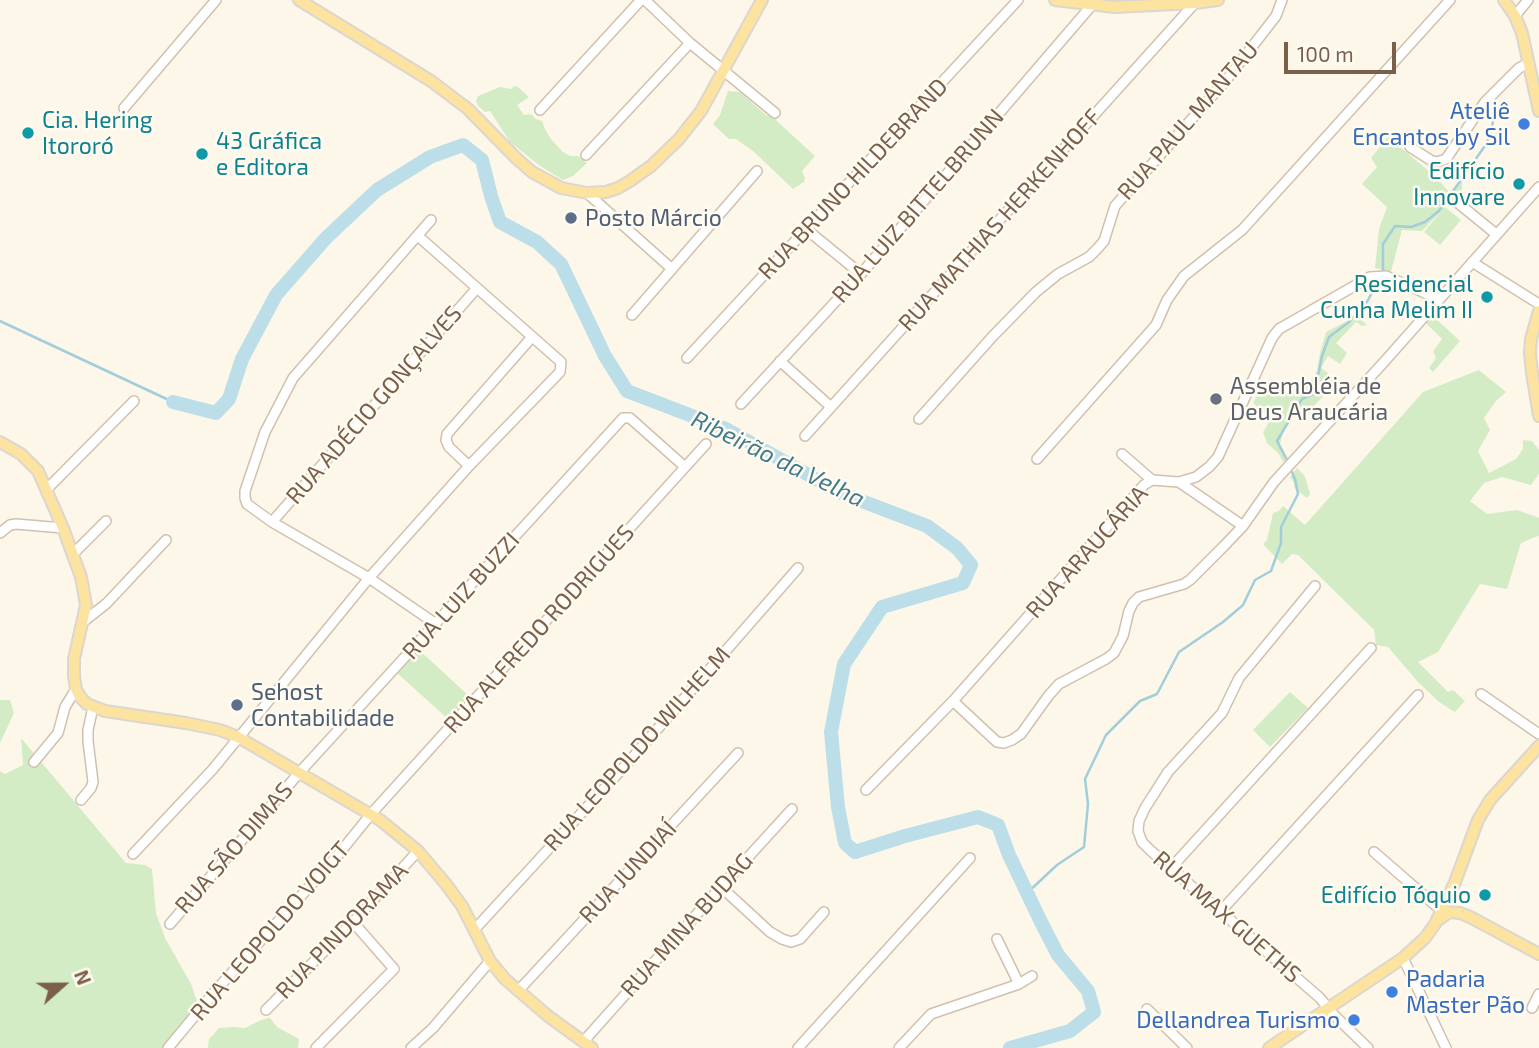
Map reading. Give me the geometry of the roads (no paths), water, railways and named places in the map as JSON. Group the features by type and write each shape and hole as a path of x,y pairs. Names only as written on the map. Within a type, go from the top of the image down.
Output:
{"main road":[{"path":"299,0 431,81 468,109 532,172 561,188 587,194 618,188 651,166 679,139 701,111 762,0"},
{"path":"1055,0 1115,7 1195,4 1218,0"},
{"path":"1504,0 1522,33 1539,111"},
{"path":"1539,311 1531,339 1532,373 1539,416"},
{"path":"0,442 13,448 38,471 73,554 85,592 86,606 74,659 74,676 76,689 87,704 127,715 220,730 238,737 371,814 418,851 462,906 491,961 505,978 588,1045"},
{"path":"1269,1048 1403,958 1425,938 1435,924 1455,882 1478,820 1490,800 1539,746"},
{"path":"1455,882 1456,902 1470,916"},
{"path":"1435,924 1449,912 1460,913 1539,954"}],"street":[{"path":"124,107 216,0"},
{"path":"540,110 643,0 690,43 775,113"},
{"name":"RUA BRUNO HILDEBRAND","path":"687,358 1018,0"},
{"name":"RUA PAUL MANTAU","path":"919,419 1036,292 1058,274 1088,257 1104,241 1115,206 1227,79 1276,16 1282,0"},
{"path":"1037,459 1156,325 1167,300 1184,276 1242,230 1450,0"},
{"path":"1515,16 1528,0"},
{"name":"RUA MATHIAS HERKENHOFF","path":"805,436 1195,4"},
{"name":"RUA LUIZ BITTELBRUNN","path":"741,404 861,274 1092,5"},
{"path":"586,155 690,43"},
{"path":"1410,147 1432,161 1446,159 1485,102 1519,68 1529,63"},
{"path":"632,315 757,171"},
{"path":"953,701 997,742 1004,743 1021,734 1059,684 1114,653 1124,636 1133,603 1139,597 1190,580 1243,526 1275,482 1539,187"},
{"path":"587,194 672,270"},
{"path":"1458,202 1496,234"},
{"path":"431,220 293,378 265,432 246,498 247,504 271,522 369,578 436,624"},
{"path":"806,229 861,274"},
{"path":"133,854 213,769 369,578 469,466 560,372 561,362 418,236"},
{"path":"1472,262 1539,304"},
{"name":"RUA ARAUCÁRIA","path":"866,790 953,701 1136,494 1152,480 1179,482 1196,477 1218,457 1272,338 1279,329 1370,276 1386,276 1439,299"},
{"name":"RUA ADÉCIO GONÇALVES","path":"271,522 477,288"},
{"path":"469,466 449,447 447,434 531,337"},
{"path":"780,361 831,407"},
{"path":"47,489 134,401"},
{"name":"RUA LUIZ BUZZI","path":"299,773 623,418 630,418 684,467"},
{"name":"RUA ALFREDO RODRIGUES","path":"371,814 706,444"},
{"path":"1122,454 1152,480"},
{"path":"1179,482 1243,526"},
{"path":"73,554 106,521"},
{"path":"0,533 16,524 63,528"},
{"path":"83,622 107,603 166,540"},
{"name":"RUA LEOPOLDO WILHELM","path":"475,929 633,757 798,568"},
{"name":"RUA MAX GUETHS","path":"1315,586 1239,678 1222,713 1168,772 1145,808 1139,821 1139,831 1142,842 1320,998 1368,1048"},
{"path":"1171,868 1371,648"},
{"path":"34,762 58,733 65,707 76,689"},
{"path":"1481,694 1539,734"},
{"path":"1220,912 1418,695"},
{"path":"81,800 93,782 88,741 93,707"},
{"name":"RUA JUNDIAÍ","path":"519,991 738,752"},
{"name":"RUA SÃO DIMAS","path":"170,923 299,773"},
{"name":"RUA MINA BUDAG","path":"588,1045 721,887 792,809"},
{"name":"RUA LEOPOLDO VOIGT","path":"168,1048 371,814"},
{"name":"RUA PINDORAMA","path":"266,1010 418,851"},
{"path":"1374,852 1441,911"},
{"path":"798,1048 970,858"},
{"path":"721,887 771,932 791,942 800,939 824,912"},
{"path":"316,1048 394,969 353,922"},
{"path":"997,939 1019,984"},
{"path":"1403,958 1446,1048"},
{"path":"411,1048 433,1028 491,961"},
{"path":"899,1048 931,1014 1019,984 1032,976"},
{"path":"1532,1008 1539,994"},
{"path":"1147,1009 1187,1048"}],"waterway":[{"path":"1383,271 1383,244 1395,226 1411,227 1425,222 1439,211 1487,143 1493,122"},
{"name":"Ribeirão da Velha","path":"173,402 216,413 229,399 242,359 276,295 326,238 377,190 430,157 463,145 482,160 500,222 537,242 561,264 605,356 627,391 726,429 841,493 927,526 957,548 971,565 963,583 882,607 844,664 831,732 838,807 845,843 855,852 978,817 998,825 1009,855 1041,922 1058,955 1088,991 1094,1012 1070,1031 1010,1048"},
{"path":"1287,460 1277,441 1302,399 1313,394 1329,337 1349,322 1367,302 1378,281"},
{"name":"Ribeirão da Velha","path":"0,321 173,402"},
{"path":"1027,893 1057,865 1084,847 1088,804 1085,779 1106,735 1140,701 1157,694 1179,652 1243,605 1255,580 1271,571 1281,543 1281,527 1298,494 1292,472"}],"place":[{"name":"Ateliê Encantos by Sil","path":"1524,124"},
{"name":"Cia. Hering Itororó","path":"28,133"},
{"name":"43 Gráfica e Editora","path":"202,154"},
{"name":"Edifício Innovare","path":"1519,184"},
{"name":"Posto Márcio","path":"571,218"},
{"name":"Residencial Cunha Melim II","path":"1487,297"},
{"name":"Assembléia de Deus Araucária","path":"1216,399"},
{"name":"Sehost Contabilidade","path":"237,705"},
{"name":"Edifício Tóquio","path":"1485,895"},
{"name":"Padaria Master Pão","path":"1392,992"},
{"name":"Dellandrea Turismo","path":"1354,1020"}]}
